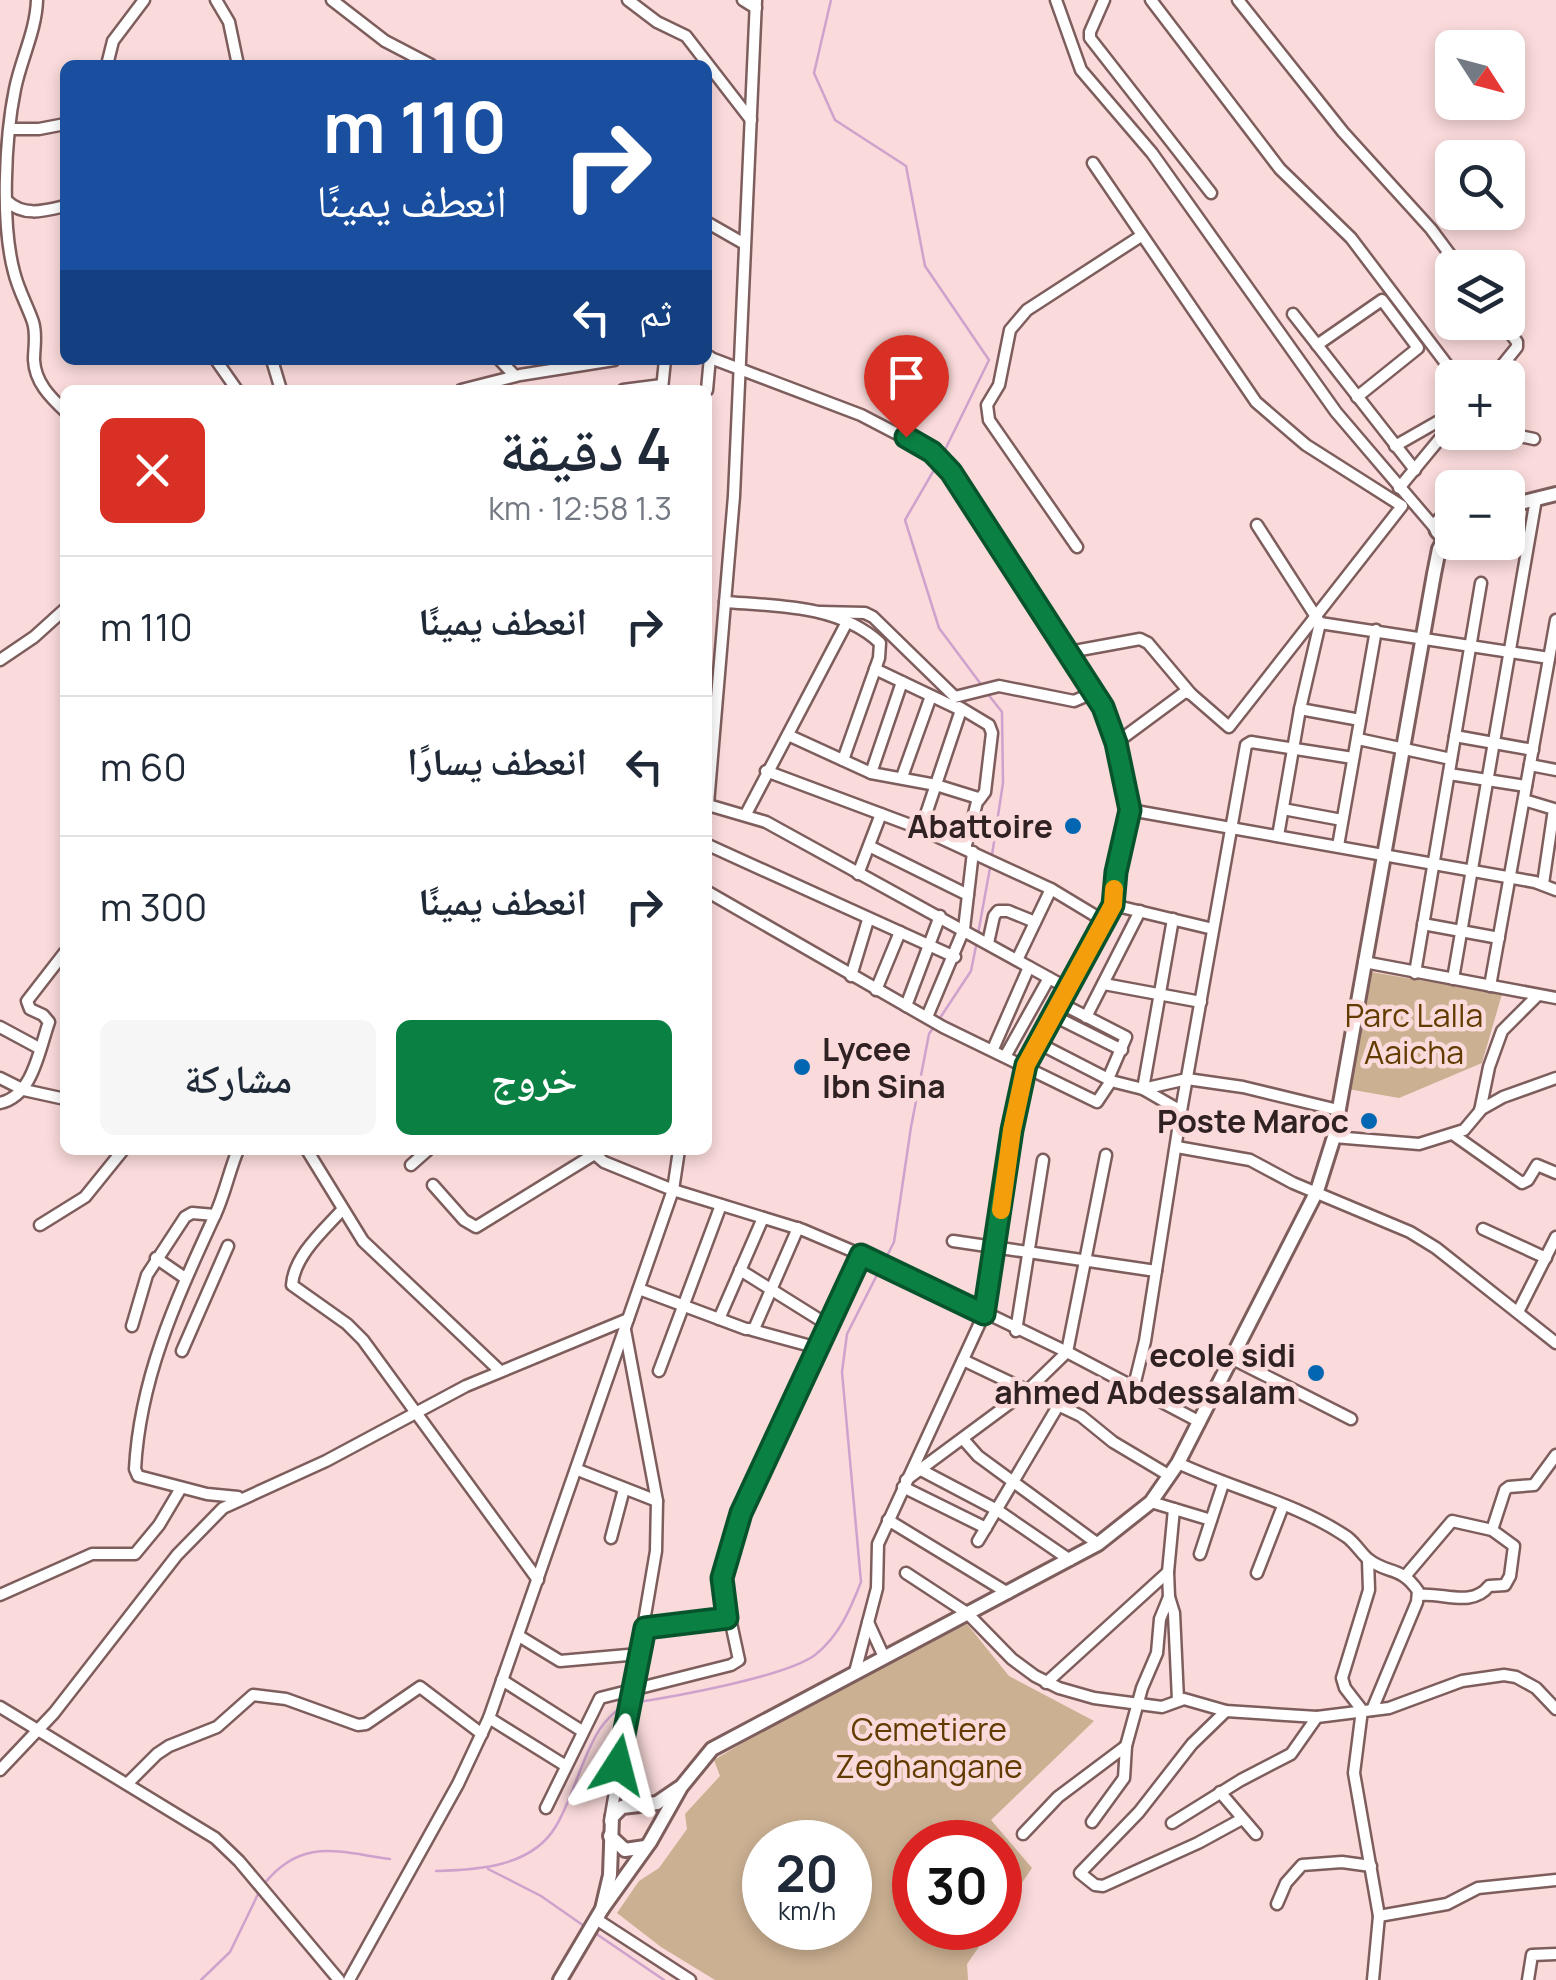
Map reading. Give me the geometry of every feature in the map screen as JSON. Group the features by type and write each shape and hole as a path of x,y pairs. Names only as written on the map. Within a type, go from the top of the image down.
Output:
{"main road":[{"path":"1525,502 1556,494"},
{"path":"560,1980 682,1787 712,1749 1098,1544 1151,1502 1178,1464 1317,1191 1334,1137 1436,560"},
{"path":"596,1919 610,1875 610,1830 616,1811 662,1801 682,1787"},
{"path":"634,1806 652,1818 650,1841"},
{"path":"610,1830 625,1850 650,1841"}],"street":[{"path":"37,0 34,28 14,94 8,202 13,271 36,336 36,371 42,386 60,406"},
{"path":"108,60 113,41 144,0"},
{"path":"216,0 229,22 237,60"},
{"path":"332,0 385,42 421,60"},
{"path":"628,0 657,22 686,36 704,60"},
{"path":"712,691 734,496 756,4 742,0"},
{"path":"1056,0 1081,70 1152,153 1306,371 1409,504"},
{"path":"1104,0 1090,38 1211,193"},
{"path":"1151,0 1280,169 1351,238 1443,360"},
{"path":"1238,0 1343,132 1447,250"},
{"path":"712,70 750,120"},
{"path":"10,129 60,125"},
{"path":"1094,163 1269,416 1306,445 1435,520"},
{"path":"8,202 16,210 30,212 60,207"},
{"path":"712,225 743,243"},
{"path":"1077,547 989,420 987,405 999,386 1014,321 1142,236"},
{"path":"1317,345 1382,300 1418,348 1357,397"},
{"path":"1292,314 1414,470"},
{"path":"712,358 861,415 932,452 951,472 1094,692 1116,743 1130,810 1113,905 1026,1065 984,1314 878,1544 878,1580 855,1672"},
{"path":"505,365 515,376"},
{"path":"480,385 583,365"},
{"path":"1395,446 1435,423"},
{"path":"1525,437 1534,439"},
{"path":"1400,488 1435,443"},
{"path":"1454,978 1536,499"},
{"path":"1229,728 1409,504"},
{"path":"1257,525 1319,620 1278,836"},
{"path":"1415,972 1481,583"},
{"path":"725,602 865,613 961,696 961,710 921,829"},
{"path":"820,612 847,622 880,643 844,760"},
{"path":"0,660 34,638 60,614"},
{"path":"1319,620 1549,658"},
{"path":"1490,986 1556,620"},
{"path":"746,814 847,622"},
{"path":"1338,846 1376,630"},
{"path":"1069,652 1140,640 1148,643 1191,694 1246,745"},
{"path":"875,669 989,725 992,734 985,792 969,850 966,930 928,1018"},
{"path":"871,772 902,682"},
{"path":"961,696 999,686 1074,701 1094,692"},
{"path":"1116,743 1178,695 1191,694"},
{"path":"902,777 930,696"},
{"path":"1300,709 1360,720"},
{"path":"788,735 871,772 936,785 980,800"},
{"path":"1455,736 1533,750"},
{"path":"1358,739 1451,759"},
{"path":"1134,1386 1246,745 1251,742 1353,758"},
{"path":"1530,764 1556,770"},
{"path":"766,771 969,850 1050,889 1104,921"},
{"path":"1448,774 1526,786"},
{"path":"1524,800 1555,808 1543,884"},
{"path":"712,805 766,822 1068,988"},
{"path":"1283,809 1342,820"},
{"path":"1130,810 1510,877 1556,890"},
{"path":"858,874 882,814"},
{"path":"712,846 955,957"},
{"path":"869,846 968,895"},
{"path":"1017,960 1050,889"},
{"path":"712,894 876,990 1097,1102 1126,1037 1060,1004"},
{"path":"1113,905 1213,929"},
{"path":"985,941 998,911 1035,922"},
{"path":"1086,1017 1140,911"},
{"path":"906,1006 940,916"},
{"path":"1144,1089 1173,919"},
{"path":"851,976 868,920"},
{"path":"1423,924 1499,938"},
{"path":"876,990 900,932"},
{"path":"0,1103 12,1100 24,1090 49,1019 30,1009 28,1001 60,959"},
{"path":"1364,962 1556,998"},
{"path":"993,1049 1029,966"},
{"path":"1006,1055 1049,978"},
{"path":"1104,984 1201,1002"},
{"path":"1334,1137 1410,1145 1454,1134 1471,1124 1480,1111 1498,1038 1538,994"},
{"path":"1054,1016 1122,1050"},
{"path":"0,1027 39,1048"},
{"path":"1038,1043 1109,1080 1144,1089 1181,1111"},
{"path":"0,1078 24,1090 60,1098"},
{"path":"1480,1111 1503,1097 1556,1078"},
{"path":"1144,1089 1187,1079 1243,1087 1338,1110"},
{"path":"1454,1134 1522,1183 1537,1164 1556,1173"},
{"path":"1177,1147 1250,1160 1426,1241 1555,1341"},
{"path":"40,1225 80,1201 119,1155"},
{"path":"236,1155 144,1391 134,1469 140,1477 181,1488 243,1498"},
{"path":"310,1155 342,1210 375,1254 500,1371"},
{"path":"411,1165 422,1155"},
{"path":"433,1184 476,1228 586,1155"},
{"path":"595,1155 673,1190 798,1228 866,1257 1067,1352 1200,1422"},
{"path":"348,1980 458,1784 490,1718 673,1190 679,1155"},
{"path":"904,1484 1028,1389 1067,1352 1106,1155"},
{"path":"1016,1331 1042,1160"},
{"path":"659,1371 721,1205"},
{"path":"342,1210 306,1251 291,1283 359,1335 538,1580"},
{"path":"132,1326 156,1258 188,1214 215,1215"},
{"path":"718,1319 763,1218"},
{"path":"751,1330 757,1326 798,1228"},
{"path":"1482,1229 1546,1258"},
{"path":"1518,1312 1556,1237"},
{"path":"953,1241 1156,1271"},
{"path":"182,1351 228,1246"},
{"path":"546,1808 600,1698 737,1661 740,1653 727,1618 722,1578 735,1531 828,1325 866,1257"},
{"path":"156,1258 185,1278"},
{"path":"740,1270 828,1325"},
{"path":"639,1289 751,1330 818,1348"},
{"path":"172,1312 196,1320"},
{"path":"0,1770 38,1730 177,1556 223,1508 326,1461 500,1371 627,1324"},
{"path":"610,1830 656,1551 657,1501 627,1324"},
{"path":"1233,1358 1352,1419"},
{"path":"963,1360 1081,1416 1113,1442 1170,1476"},
{"path":"978,1541 1058,1406"},
{"path":"963,1440 978,1456 1098,1544"},
{"path":"1492,1530 1505,1490 1534,1485 1556,1455"},
{"path":"1178,1464 1343,1534 1368,1560 1407,1574 1419,1595"},
{"path":"578,1470 657,1501"},
{"path":"920,1470 997,1510 1070,1560"},
{"path":"904,1484 986,1528"},
{"path":"1200,1554 1223,1484"},
{"path":"0,1595 92,1554 135,1554 159,1525 181,1488"},
{"path":"610,1538 624,1489"},
{"path":"1151,1502 1211,1520"},
{"path":"1257,1573 1283,1506"},
{"path":"1174,1509 1168,1572 1178,1700"},
{"path":"888,1520 1008,1593"},
{"path":"1407,1574 1450,1522 1492,1530 1514,1546 1507,1584 1489,1586 1474,1597 1419,1595"},
{"path":"1367,1710 1342,1678 1369,1590 1368,1560"},
{"path":"1046,1682 1168,1572"},
{"path":"906,1574 967,1614 1012,1659 1046,1682 1094,1698 1162,1707 1178,1700 1226,1711 1317,1717 1388,1708 1462,1681 1504,1675 1536,1688 1556,1709"},
{"path":"1374,1980 1378,1916 1354,1773 1367,1710 1419,1595"},
{"path":"1092,1822 1124,1778 1126,1746 1169,1598"},
{"path":"645,1628 727,1618"},
{"path":"868,1622 884,1657"},
{"path":"519,1636 560,1661 639,1654"},
{"path":"502,1680 582,1731"},
{"path":"127,1784 149,1760 169,1746 217,1727 253,1695 286,1700 358,1726 420,1687 482,1734"},
{"path":"0,1708 216,1838 340,1980"},
{"path":"1226,1711 1192,1744 1139,1812 1080,1873 1095,1885 1103,1886 1242,1819"},
{"path":"1172,1822 1291,1754 1317,1717"},
{"path":"490,1718 566,1766"},
{"path":"1023,1834 1054,1801 1126,1746"},
{"path":"618,1765 634,1806"},
{"path":"1220,1792 1256,1834"},
{"path":"1278,1904 1286,1882 1302,1864 1342,1862 1371,1866"},
{"path":"1378,1916 1447,1904 1478,1888 1556,1880"},
{"path":"596,1919 690,1980"},
{"path":"1528,1980 1532,1955 1556,1954"}],"green space":[{"name":"Parc Lalla Aaicha","path":"1371,972 1502,994 1482,1063 1399,1098 1348,1089"},
{"name":"Cemetiere Zeghangane","path":"967,1624 1009,1676 1094,1721 991,1820 892,1820 892,1950 977,1950 967,1964 968,1980 715,1980 661,1947 617,1913 639,1881 659,1868 687,1829 685,1814 720,1776 714,1760 831,1690"},
{"name":"Cemetiere Zeghangane","path":"1022,1856 1032,1868 1022,1883"}],"waterway":[{"path":"831,0 814,73 835,120 906,166 925,266 989,360 942,456"},
{"path":"938,463 905,520 939,628 983,687"},
{"path":"987,693 1002,712 1003,783 992,855"},
{"path":"978,934 990,868"},
{"path":"940,1018 971,971 977,941"},
{"path":"885,1260 894,1242 911,1127 929,1034 935,1025"},
{"path":"632,1703 727,1685 800,1663 823,1648 843,1622 861,1582 842,1372 847,1334 881,1267"},
{"path":"436,1871 503,1863 519,1858 546,1840 564,1810 595,1737 624,1705"},
{"path":"264,1884 292,1859 322,1851 390,1859"},
{"path":"488,1869 541,1896 584,1926"},
{"path":"201,1980 230,1952 260,1890"},
{"path":"595,1933 664,1980"}],"slow traffic":[{"path":"1001,1210 1026,1065 1113,905 1114,889"}],"place":[{"name":"Abattoire","path":"1073,826"},
{"name":"Lycee Ibn Sina","path":"802,1067"},
{"name":"Poste Maroc","path":"1369,1121"},
{"name":"ecole sidi ahmed Abdessalam","path":"1316,1373"}],"route":[{"path":"618,1765 645,1628 727,1618 722,1578 741,1513 861,1255 984,1314 1026,1065 1113,905 1130,810 1116,743 1103,707 951,472 932,452 906,437"}]}
